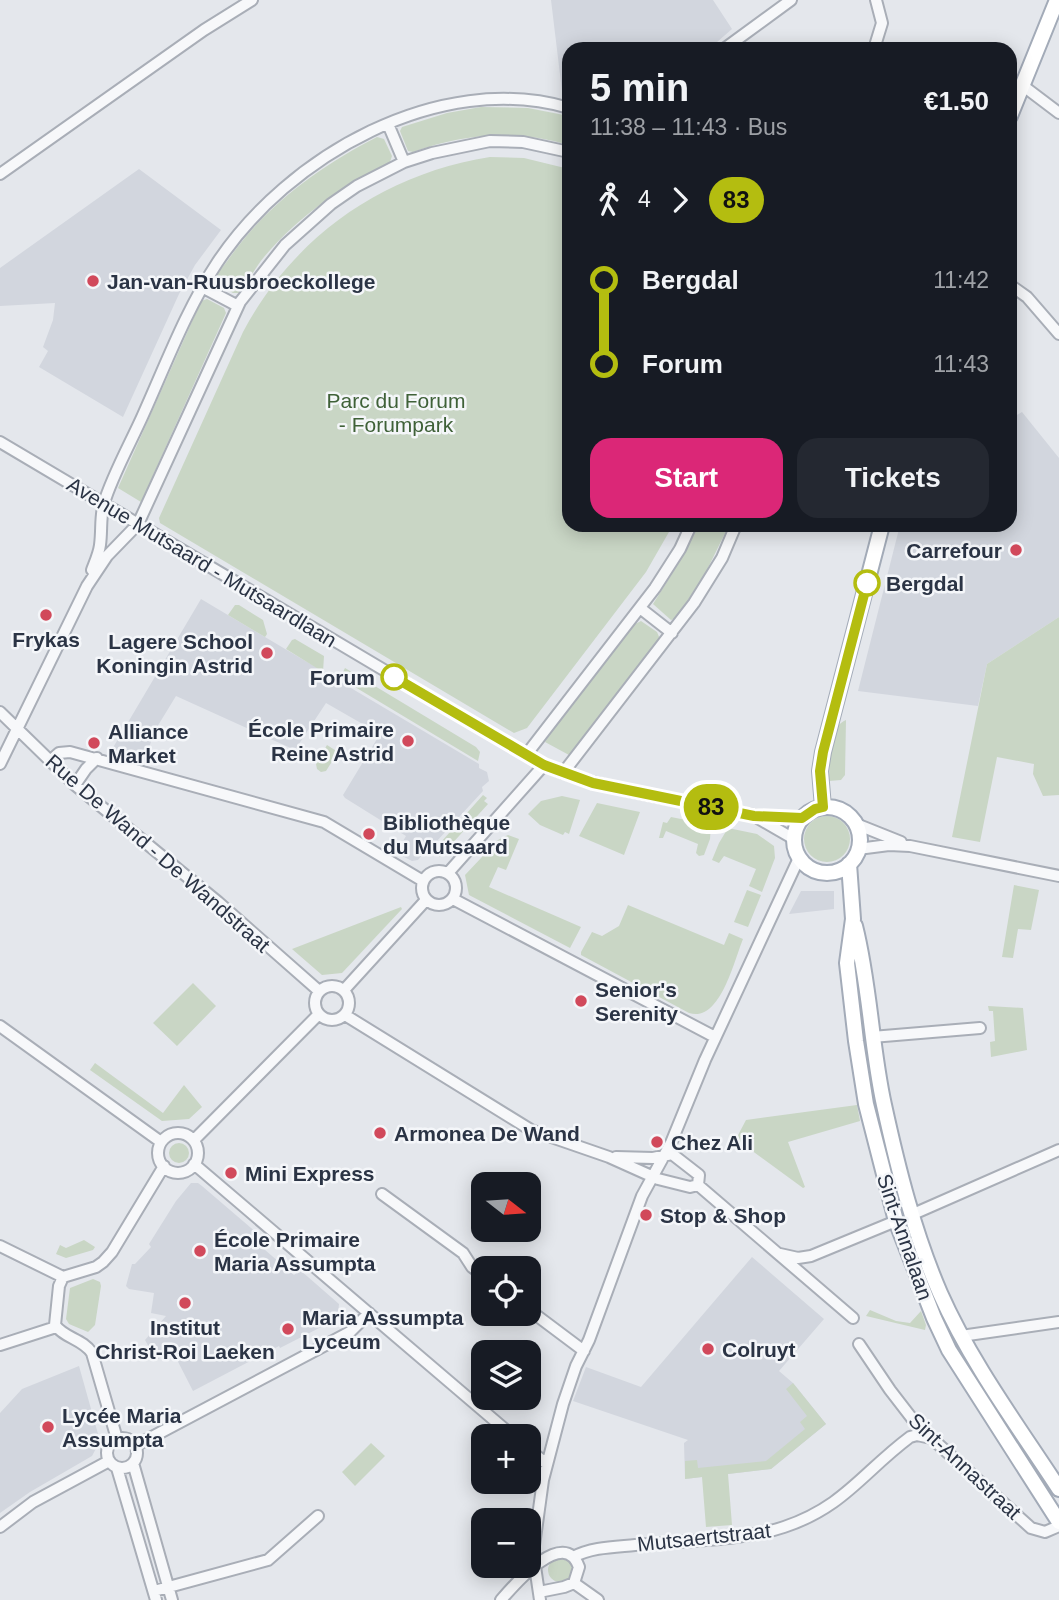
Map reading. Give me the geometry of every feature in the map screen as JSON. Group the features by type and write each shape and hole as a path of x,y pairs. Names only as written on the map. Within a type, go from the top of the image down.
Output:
{"main road":[{"path":"1017,99 1058,0"},
{"path":"823,807 820,771 823,752 880,532"},
{"path":"823,807 838,809 851,817 856,824 860,841 849,864 828,873 813,870 799,858 794,839 797,824 802,818 823,807"},
{"name":"Sint-Annalaan","path":"849,864 853,919 864,966 872,1037 884,1105 911,1215 924,1255 961,1336 1059,1489"},
{"path":"828,873 850,889"},
{"name":"Sint-Annalaan","path":"853,919 847,963 856,1041 866,1104 896,1221 933,1318 949,1350 1059,1524"}],"street":[{"path":"0,174 204,30 252,0"},
{"path":"734,42 791,0"},
{"path":"876,0 882,23 876,42"},
{"path":"1023,85 1059,113"},
{"path":"87,586 99,549 104,503 179,333 202,287 235,238 284,187 334,150 388,124 446,106 482,100 524,100 562,107"},
{"path":"388,124 404,162"},
{"path":"0,764 87,586 107,556 138,524 238,306 262,272 300,229 357,187 404,162 450,148 490,141 523,142 562,150"},
{"path":"202,287 238,306"},
{"path":"1017,290 1027,297 1059,334"},
{"name":"Avenue Mutsaard - Mutsaardlaan","path":"0,442 544,765 593,783 754,816 802,818"},
{"path":"526,755 640,608 669,567 687,532"},
{"path":"563,773 672,633 713,573 733,532"},
{"path":"640,608 672,633"},
{"name":"Rue De Wand - De Wandstraat","path":"0,712 75,785 218,902 319,991"},
{"path":"50,761 59,753 65,752 97,758 328,823 423,881"},
{"path":"75,785 97,758"},
{"path":"448,873 544,765"},
{"name":"Avenue Mutsaard - Mutsaardlaan","path":"754,816 794,839"},
{"path":"856,824 910,846"},
{"path":"858,849 889,845 910,846 1059,876"},
{"path":"540,1508 547,1464 563,1404 642,1196 673,1139 715,1037 799,858"},
{"path":"434,871 448,873 456,885 453,899 440,905 426,900 421,891 423,881 434,871"},
{"path":"453,899 715,1037"},
{"path":"344,990 426,900"},
{"path":"329,986 344,990 349,1002 345,1015 331,1021 318,1014 314,1003 319,991 329,986"},
{"path":"194,1140 318,1014"},
{"path":"345,1015 519,1124 551,1139 609,1157 652,1176 690,1187 698,1185"},
{"path":"0,1026 161,1142"},
{"path":"872,1037 980,1028"},
{"path":"175,1133 183,1133 194,1140 198,1152 194,1164 187,1171 177,1172 163,1166 159,1155 161,1142 175,1133"},
{"path":"911,1215 1059,1150"},
{"path":"609,1157 653,1158 675,1155 697,1173 700,1177 698,1185"},
{"path":"194,1164 499,1424"},
{"path":"0,1246 63,1277 96,1267 111,1252 163,1166"},
{"path":"698,1185 853,1318"},
{"path":"382,1194 463,1253 471,1265"},
{"path":"778,1253 790,1257 811,1256 896,1221"},
{"path":"56,1327 59,1286 63,1277"},
{"path":"135,1446 350,1332 369,1313"},
{"path":"541,1319 584,1351"},
{"path":"961,1336 1059,1322"},
{"path":"0,1345 56,1327 84,1343 92,1353 117,1439"},
{"name":"Sint-Annastraat","path":"859,1344 913,1420 1031,1528 1045,1532 1059,1524"},
{"name":"Mutsaertstraat","path":"541,1561 562,1553 573,1557 598,1548 747,1535 783,1527 820,1512 844,1496 910,1437 924,1435 931,1438"},
{"path":"0,1527 33,1502 113,1465 124,1468 133,1463 137,1456 135,1446 129,1440 117,1439 107,1448 113,1465 155,1596 168,1587 268,1560 318,1516"},
{"path":"541,1459 547,1464"},
{"path":"133,1463 172,1600"},
{"path":"573,1557 579,1567 574,1583"},
{"path":"501,1600 522,1578"},
{"path":"536,1578 540,1596 574,1583"},
{"path":"574,1583 598,1600"}],"shaded area":[{"path":"551,0 713,0 732,29 717,42 562,42 562,91"},
{"name":"Jan-van-Ruusbroeckollege","path":"139,169 221,230 195,265 179,294 123,417 39,367 48,351 43,347 53,320 55,303 0,306 0,268"},
{"path":"1022,412 1059,458 1059,617 987,664 978,706 858,691 898,532 1017,532 1017,415"},
{"path":"201,599 479,764 479,768 487,772 489,781 482,787 483,791 425,854 412,861 396,853 406,836 343,795 380,734 326,703 295,750 176,696 154,732 145,761 111,751"},
{"path":"801,891 834,891 834,909 789,914"},
{"path":"191,1183 202,1186 257,1233 254,1236 259,1240 257,1243 294,1275 300,1270 339,1304 338,1314 325,1321 327,1324 193,1391 173,1352 156,1360 145,1340 166,1316 151,1313 154,1293 129,1289 126,1286 132,1264 151,1247 149,1244 176,1201"},
{"path":"752,1257 824,1319 779,1371 793,1383 826,1424 771,1469 685,1479 684,1443 688,1440 573,1401 586,1367 641,1387"},
{"name":"Lycée Maria Assumpta","path":"79,1366 100,1441 92,1456 0,1513 0,1413 22,1389"}],"green space":[{"path":"481,107 528,108 562,115 562,143 510,135 490,136 408,151 400,131 402,127 447,113"},
{"path":"377,137 384,139 392,156 390,162 338,192 292,228 264,257 239,293 233,293 216,283 220,271 243,240 277,205 314,175"},
{"name":"Parc du Forum - Forumpark","path":"490,157 524,158 562,167 562,532 669,532 646,572 527,728 514,733 160,523 159,518 243,332 288,267 315,239 346,215 413,178 451,165"},
{"path":"207,299 224,308 226,313 141,502 118,488 201,301"},
{"path":"695,532 726,532 704,576 676,618 671,620 653,604"},
{"path":"235,605 263,620 267,634 265,637 228,615"},
{"path":"1059,617 1059,795 1043,796 1033,774 1034,764 997,757 980,842 952,837 987,664"},
{"path":"641,621 657,632 660,639 569,755 545,742 635,624"},
{"path":"295,639 324,656 323,672 286,649"},
{"path":"345,668 476,747 480,752 478,761 340,678"},
{"path":"846,720 845,775 841,780 829,781 835,730"},
{"path":"327,745 338,752 326,771 321,772 316,764"},
{"path":"483,795 488,804 440,857 433,851"},
{"path":"562,796 580,800 569,834 565,832 563,835 540,825 528,814 541,801"},
{"path":"597,803 640,812 624,855 579,836"},
{"path":"827,816 843,823 850,839 843,855 827,862 811,855 804,839 811,823"},
{"path":"671,817 711,825 710,839 704,855 699,856 696,853 698,844 666,831 663,838 659,838 663,822 667,823"},
{"path":"728,828 757,834 774,846 775,858 762,892 749,886 756,869 724,856 719,863 712,860"},
{"path":"508,835 519,839 506,870 498,867 489,887 581,927 570,948 469,895 465,875 498,840"},
{"path":"1014,885 1039,890 1031,930 1018,929 1013,958 1002,957"},
{"path":"747,890 761,895 748,927 734,922"},
{"path":"628,905 724,945 729,933 743,939 724,988 709,1009 700,1014 689,1013 581,955 592,932 602,936 619,926"},
{"path":"401,907 342,973 322,975 292,949"},
{"path":"193,983 216,1006 177,1046 153,1023"},
{"path":"988,1006 1023,1008 1027,1050 991,1057 990,1042 995,1041 993,1011 989,1011"},
{"path":"95,1063 163,1113 184,1085 202,1107 189,1119 162,1121 90,1070"},
{"path":"857,1105 860,1121 788,1142 805,1187 803,1188 736,1139 746,1120"},
{"path":"179,1143 186,1146 189,1153 186,1160 179,1163 172,1160 169,1153 172,1146"},
{"path":"84,1240 95,1247 93,1250 66,1258 56,1254 60,1245 66,1248"},
{"path":"93,1279 100,1282 101,1286 95,1325 88,1332 69,1324 66,1319 70,1288"},
{"path":"870,1310 896,1321 910,1323 921,1311 925,1330 866,1316"},
{"path":"793,1383 826,1424 771,1469 728,1474 732,1525 706,1527 702,1477 685,1479 685,1461 697,1460 698,1468 766,1461 805,1429 800,1422 807,1416 786,1389"},
{"path":"371,1443 385,1456 355,1486 342,1472"},
{"path":"560,1558 571,1565 572,1570 565,1581 560,1582 549,1575 548,1570 555,1559"}],"bus line":[{"name":"83","path":"394,677 501,741 563,773 593,783 748,815 802,818 823,807 820,771 823,752 867,583"}],"place":[{"name":"Jan-van-Ruusbroeckollege","path":"93,281"},
{"name":"Carrefour","path":"1016,550"},
{"name":"Bergdal","path":"867,583"},
{"name":"Frykas","path":"46,615"},
{"name":"Lagere School Koningin Astrid","path":"267,653"},
{"name":"Forum","path":"394,677"},
{"name":"École Primaire Reine Astrid","path":"408,741"},
{"name":"Alliance Market","path":"94,743"},
{"name":"Bibliothèque du Mutsaard","path":"369,834"},
{"name":"Senior's Serenity","path":"581,1001"},
{"name":"Armonea De Wand","path":"380,1133"},
{"name":"Chez Ali","path":"657,1142"},
{"name":"Mini Express","path":"231,1173"},
{"name":"Stop & Shop","path":"646,1215"},
{"name":"École Primaire Maria Assumpta","path":"200,1251"},
{"name":"Institut Christ-Roi Laeken","path":"185,1303"},
{"name":"Maria Assumpta Lyceum","path":"288,1329"},
{"name":"Colruyt","path":"708,1349"},
{"name":"Lycée Maria Assumpta","path":"48,1427"}]}
